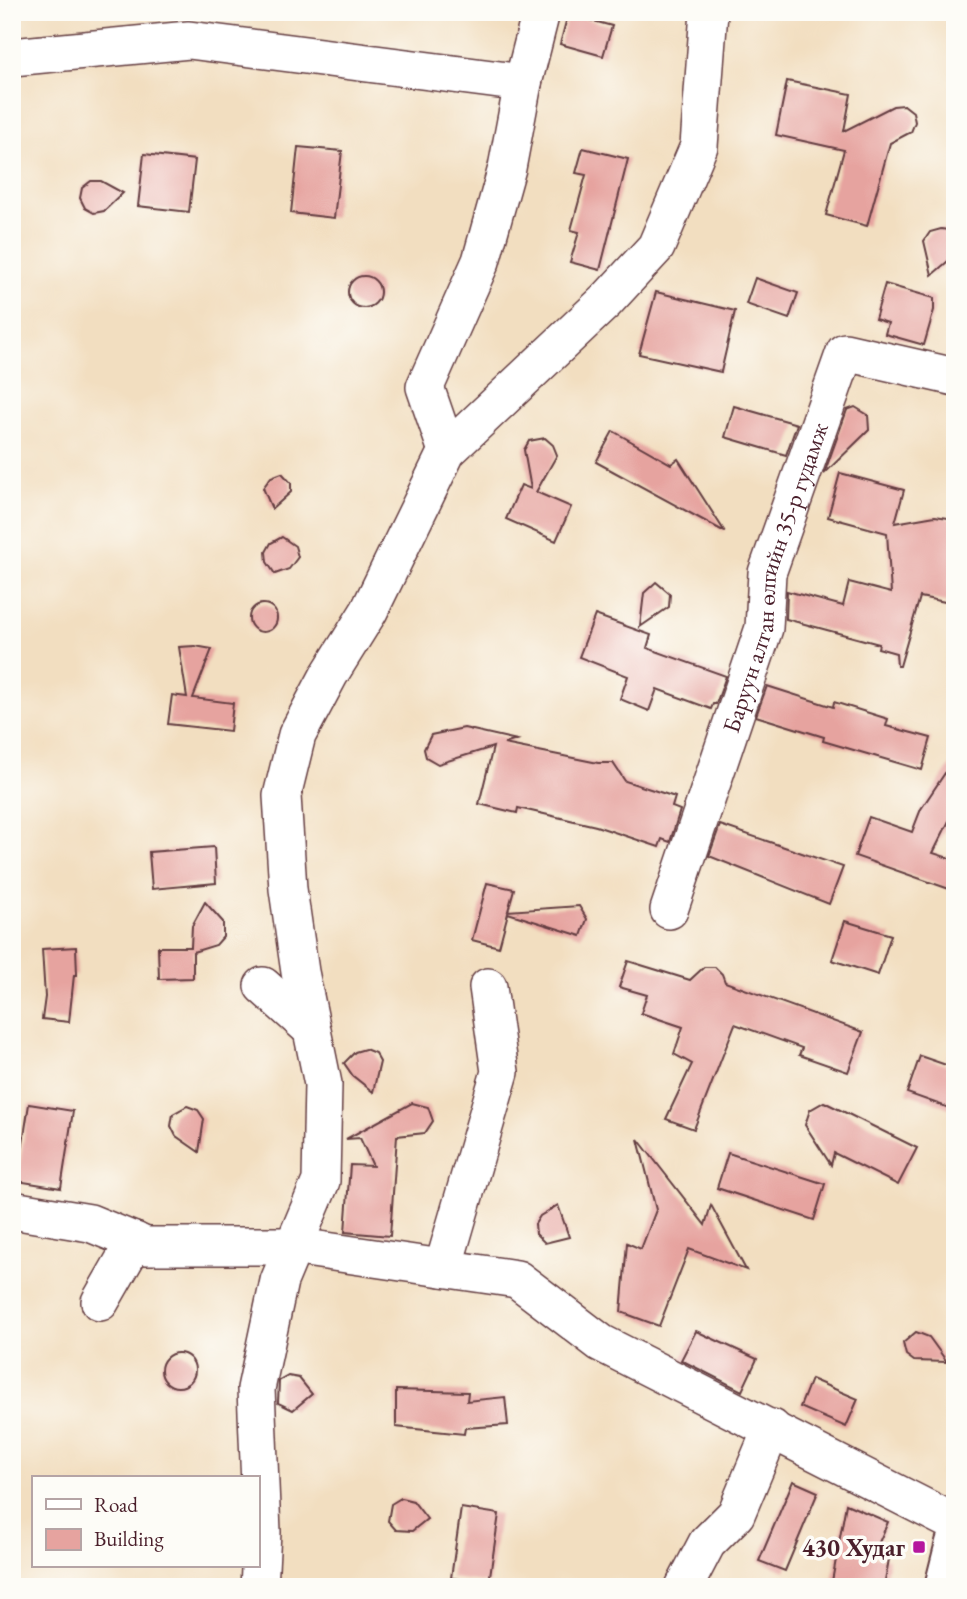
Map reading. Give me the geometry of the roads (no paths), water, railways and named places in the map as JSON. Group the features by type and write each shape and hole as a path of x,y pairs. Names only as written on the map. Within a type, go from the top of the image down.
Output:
{"main road":[{"path":"945,1586 955,1543"}],"street":[{"path":"447,451 425,387 481,261 507,168 523,83 541,12"},
{"path":"258,1587 262,1532 256,1388 279,1281 321,1181 323,1084 310,1028 288,890 282,796 297,735 329,675 369,611 447,451 606,301 656,247 699,146 709,12"},
{"path":"12,57 189,40 523,83"},
{"name":"Баруун алтан өлгийн 35-р гудамж","path":"668,910 764,628 766,573 845,352 955,377"},
{"path":"263,986 310,1028"},
{"path":"443,1268 500,1072 488,987"},
{"path":"12,1210 90,1223 146,1245 292,1246 517,1279 601,1343 955,1522"},
{"path":"100,1301 135,1241"},
{"path":"684,1587 707,1543 736,1514 772,1428"}],"place":[{"name":"430 Худаг","path":"919,1547"}]}
